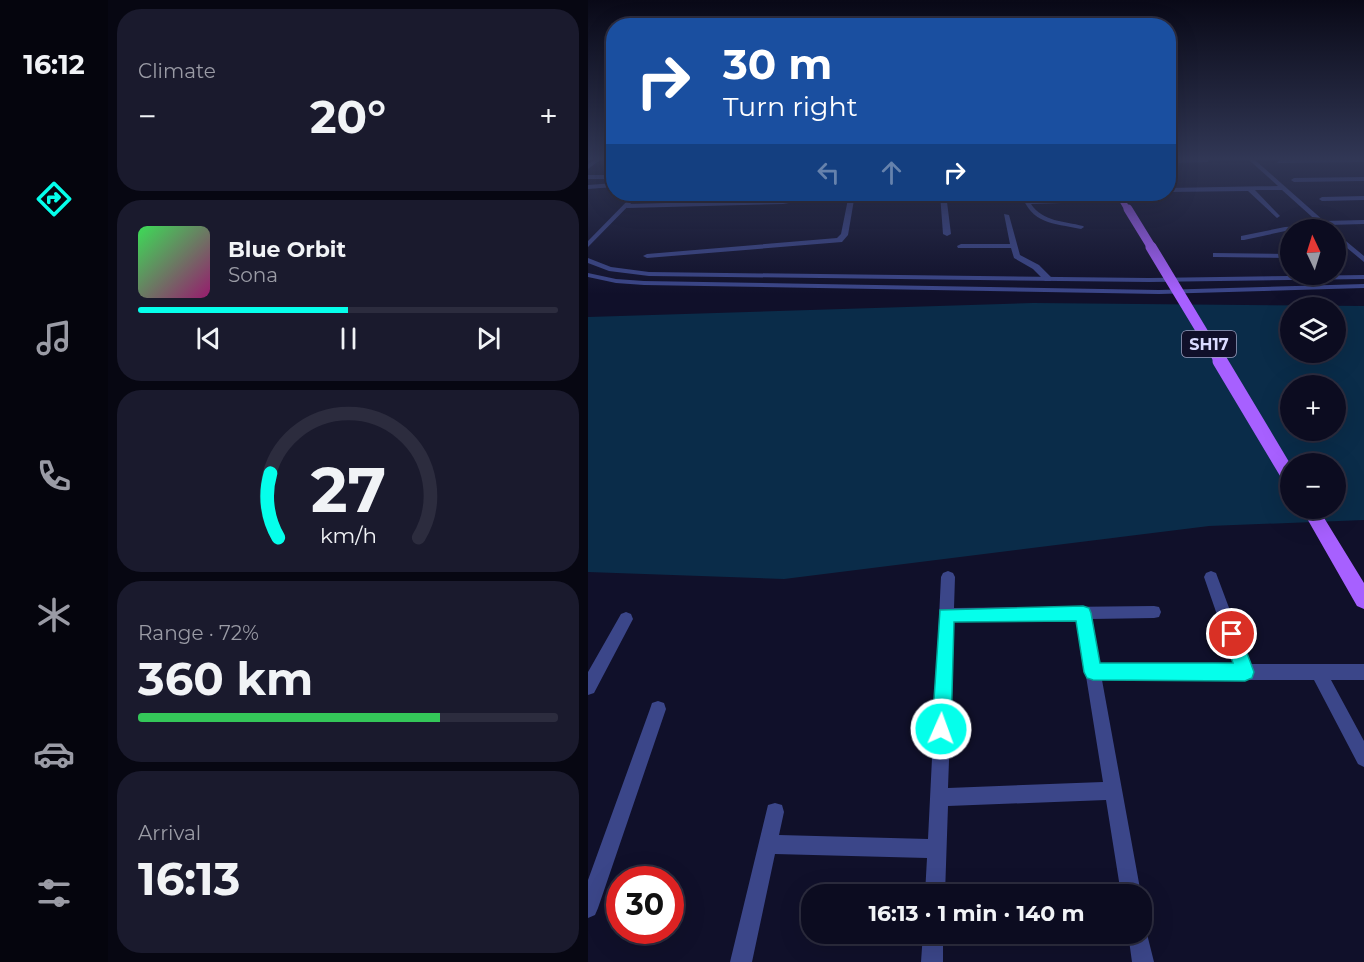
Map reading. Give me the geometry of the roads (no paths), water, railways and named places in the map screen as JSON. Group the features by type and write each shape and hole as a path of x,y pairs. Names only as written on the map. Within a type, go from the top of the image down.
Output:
{"main road":[{"name":"SH17","path":"1126,205 1280,461"},
{"path":"1316,519 1364,600"}],"street":[{"path":"588,245 627,206 670,205"},
{"path":"647,256 839,240 844,236 850,205"},
{"path":"944,205 947,234"},
{"path":"1027,205 1036,216 1081,227"},
{"path":"1266,205 1277,216"},
{"path":"1304,205 1319,219"},
{"path":"1006,215 1017,256 1036,267 1048,279"},
{"path":"1346,224 1364,222"},
{"path":"1244,238 1280,230"},
{"path":"962,246 1014,246"},
{"path":"1346,246 1364,260"},
{"path":"1216,255 1280,256"},
{"path":"588,260 609,269 649,274 1048,279 1364,277"},
{"path":"588,275 616,281 644,283 1125,291 1364,286"},
{"path":"935,884 948,577"},
{"path":"1211,577 1245,672"},
{"path":"946,615 1154,612"},
{"path":"1083,613 1129,884"},
{"path":"588,687 626,619"},
{"path":"1093,672 1364,672"},
{"path":"1318,672 1364,759"},
{"path":"588,908 658,709"},
{"path":"938,797 1113,791"},
{"path":"741,962 775,812"},
{"path":"768,844 937,849"},
{"path":"932,962 933,944"},
{"path":"1140,944 1143,962"}],"water":[{"path":"1033,303 1280,305 1280,363 1346,363 1346,306 1364,306 1364,520 1209,526 784,579 588,572 588,317"}]}
